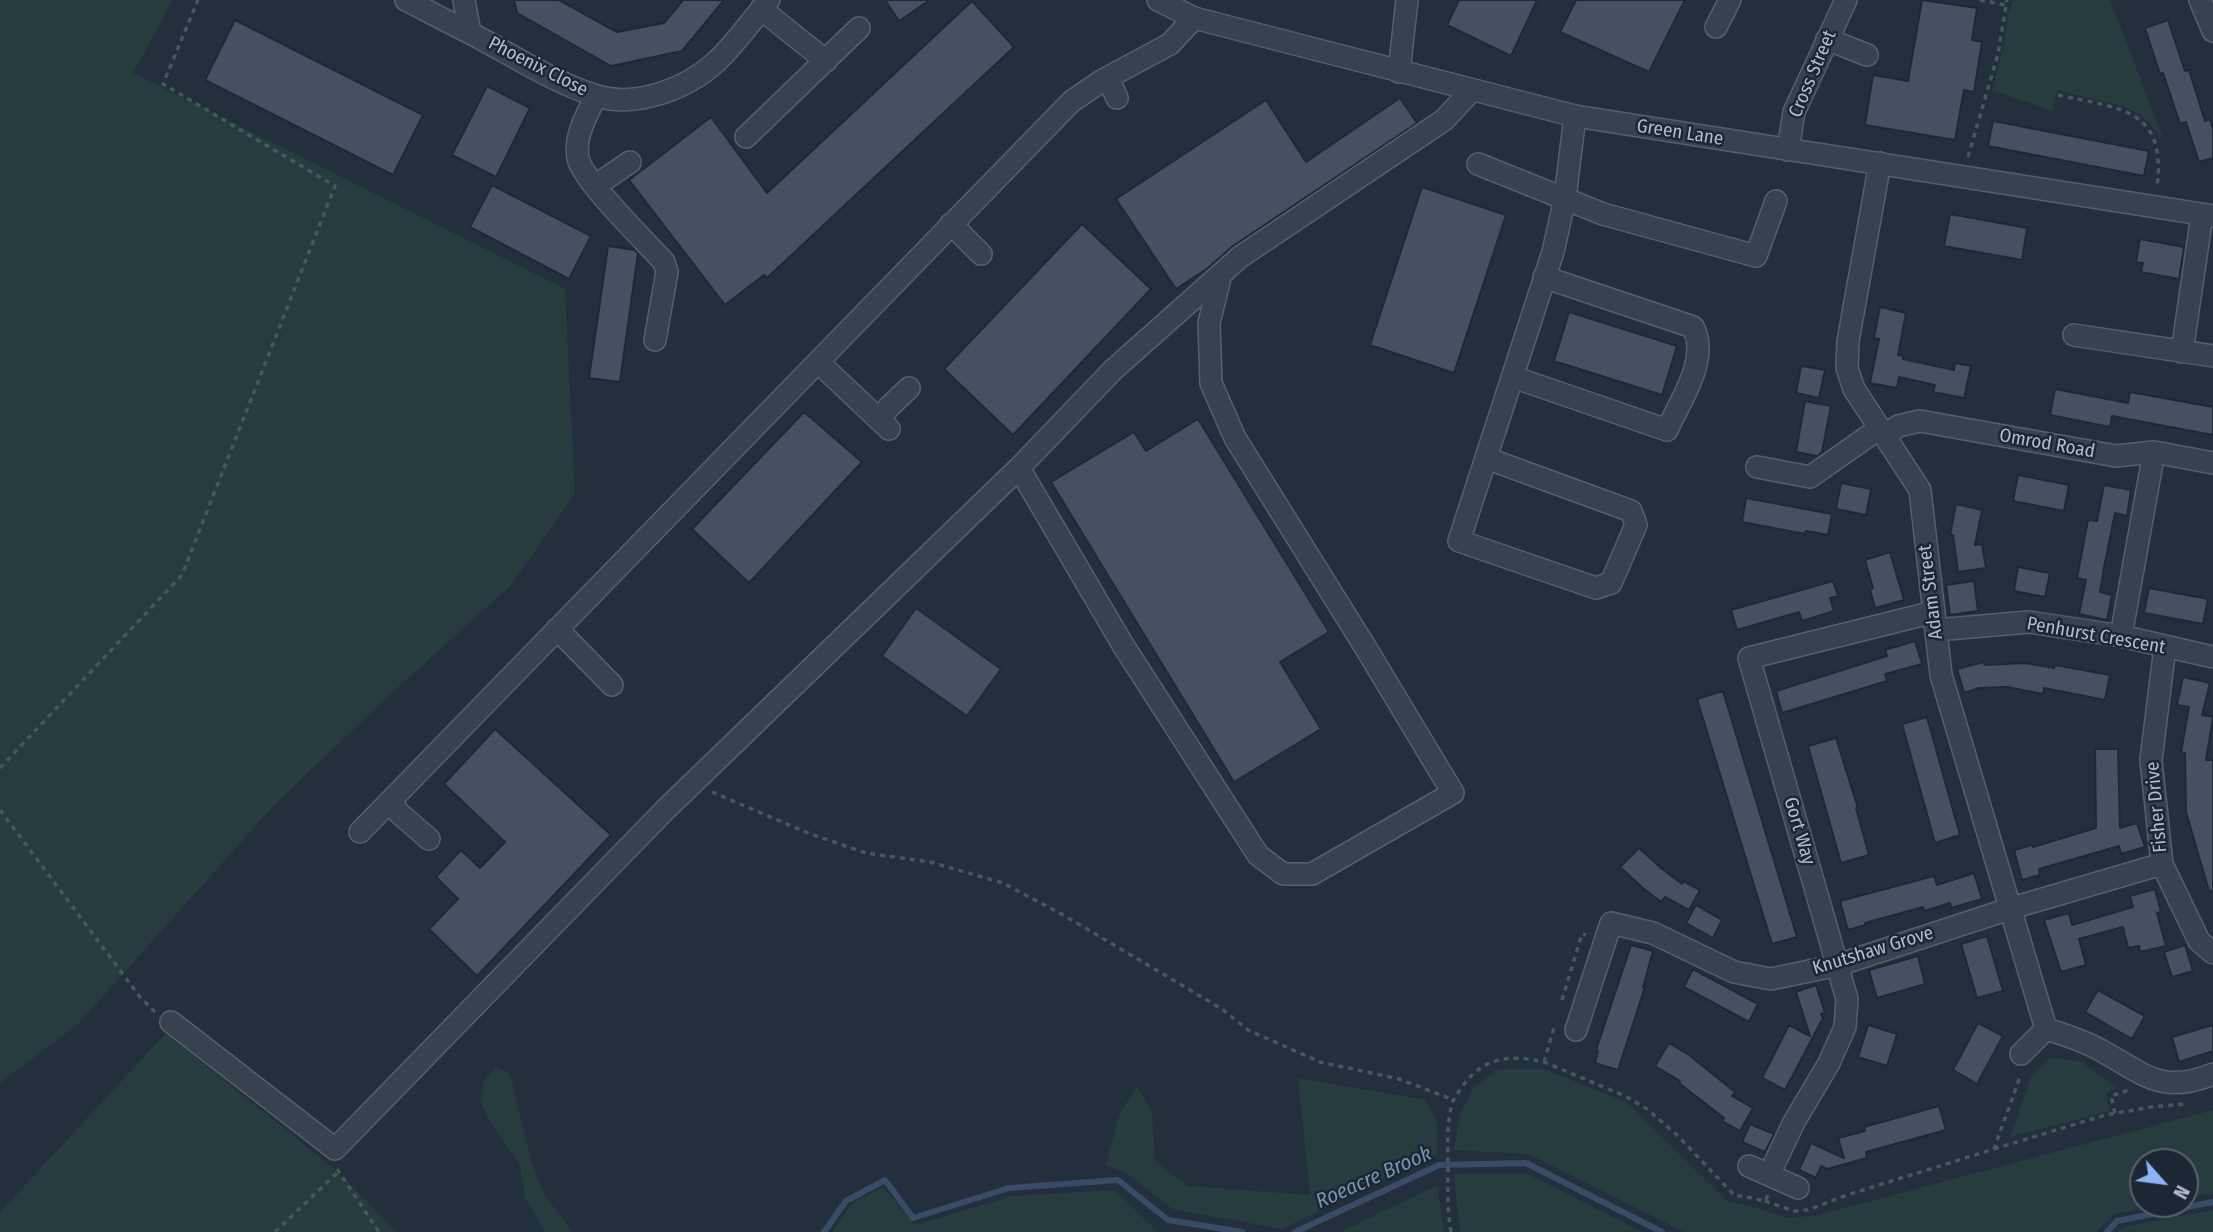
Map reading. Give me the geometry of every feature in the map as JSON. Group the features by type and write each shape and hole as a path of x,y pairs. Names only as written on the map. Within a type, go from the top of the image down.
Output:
{"street":[{"path":"406,0 470,33"},
{"name":"Phoenix Close","path":"464,0 470,33 596,96 629,100 692,81 718,60 765,5"},
{"name":"Green Lane","path":"1158,0 1194,18 1575,116 2207,216"},
{"path":"1399,72 1407,0"},
{"path":"1716,27 1730,0"},
{"name":"Cross Street","path":"1788,150 1794,112 1846,0"},
{"path":"2200,0 2213,31"},
{"path":"765,5 825,61"},
{"path":"360,832 1072,101 1170,44 1194,18"},
{"path":"746,137 859,28"},
{"path":"1827,39 1867,55"},
{"path":"1108,78 1117,98"},
{"path":"171,1022 335,1149 698,777 1018,468 1113,370 1240,257 1444,120 1471,91"},
{"path":"596,96 582,127 578,141 578,157 583,171 595,186 664,262 667,272 655,340"},
{"path":"1486,458 1631,511 1636,525 1611,583 1596,588 1459,541 1553,252 1565,198 1575,116"},
{"path":"595,186 630,162"},
{"name":"Adam Street","path":"1880,163 1848,341 1847,368 1854,389 1920,490 1941,675 2046,1029"},
{"path":"1478,164 1604,214 1756,256 1776,201"},
{"path":"2182,352 2207,216"},
{"path":"951,224 981,254"},
{"path":"1018,468 1123,645 1258,855 1283,874 1312,874 1453,793 1230,427 1211,383 1209,323 1221,274"},
{"path":"1513,377 1667,430 1695,370 1699,339 1693,327 1544,277"},
{"path":"2074,335 2213,356"},
{"path":"818,362 884,425 889,407 909,388"},
{"name":"Omrod Road","path":"1757,467 1810,477 1883,432 1920,421 2116,456 2154,452 2213,463"},
{"path":"2120,636 2154,452"},
{"name":"Penhurst Crescent","path":"1935,621 2029,622 2120,636 2213,657"},
{"name":"Gort Way","path":"1769,1175 1794,1122 1829,1063 1845,1027 1847,999 1749,658 1935,621"},
{"path":"557,629 612,685"},
{"name":"Fisher Drive","path":"2165,648 2151,760 2162,864 2199,941 2213,953"},
{"path":"390,802 429,839"},
{"name":"Knutshaw Grove","path":"1576,1030 1611,923 1653,933 1734,972 1771,979 1838,965 2012,908 2162,864"},
{"path":"2021,1054 2046,1029 2083,1041 2145,1077 2181,1083 2213,1074"},
{"path":"1749,1166 1798,1188"}],"path":[{"path":"0,768 182,575 335,186 163,84 198,0"},
{"path":"1962,176 1998,54 2006,2 1980,0"},
{"path":"2057,95 2124,110 2138,118 2150,130 2156,141 2159,157 2155,207"},
{"path":"698,777 710,792 808,833 866,853 930,862 1003,883 1065,916 1222,1009 1248,1030 1320,1062 1399,1080 1454,1100"},
{"path":"0,810 140,997 161,1018 171,1022"},
{"path":"1994,1149 2024,1067 2021,1054"},
{"path":"1451,1232 1448,1212 1448,1129 1454,1100 1469,1077 1487,1062 1532,1059 1625,1096 1647,1109 1677,1135 1735,1196 1765,1201 1794,1211 1808,1210 1847,1195 2105,1115 2192,1102"},
{"path":"335,1149 338,1172 379,1232"},
{"path":"275,1232 338,1172"},
{"path":"1765,1201 1771,1187 1769,1175"}],"green space":[{"path":"0,0 173,0 133,73 565,289 575,494 510,586 277,802 79,1023 0,1083"},
{"path":"2013,0 2110,0 2163,138 2141,115 2122,106 2057,90 2053,111 1992,90"},
{"path":"166,1033 338,1172 397,1232 0,1232 0,1212"},
{"path":"2050,1058 2080,1061 2117,1088 2106,1093 2110,1111 2010,1137 2032,1075"},
{"path":"496,1067 510,1074 531,1160 544,1194 572,1232 545,1232 525,1198 520,1164 491,1123 480,1102 484,1080"},
{"path":"1499,1069 1545,1069 1628,1103 1728,1202 1789,1218 1818,1215 2213,1110 2213,1193 2199,1196 2199,1148 2129,1148 2129,1211 2115,1214 2095,1232 1684,1232 1529,1154 1454,1150 1460,1115 1474,1087"},
{"path":"1298,1078 1425,1100 1437,1122 1437,1154 1282,1229 1172,1209 1126,1173 1106,1165 1120,1112 1137,1088 1152,1111 1155,1161 1187,1186 1310,1195"},
{"path":"1526,1173 1642,1232 1460,1232 1454,1174"},
{"path":"1437,1185 1444,1232 1341,1232"},
{"path":"883,1187 915,1225 1012,1196 1115,1190 1158,1232 832,1232 851,1204"},
{"path":"2213,1210 2213,1232 2118,1232 2123,1227 2171,1218 2199,1218 2199,1213"}],"building":[{"path":"514,0 559,0 617,32 664,23 683,0 724,0 682,51 611,66 517,13"},
{"path":"885,0 930,0 899,21"},
{"path":"1459,0 1537,0 1511,56 1447,25"},
{"path":"1576,0 1685,0 1649,72 1560,32"},
{"path":"1922,0 1977,8 1972,40 1982,42 1974,92 1964,90 1955,140 1865,125 1873,75 1908,81"},
{"path":"972,1 1014,47 767,278 764,275 725,305 629,180 711,117 767,193"},
{"path":"235,20 423,115 393,175 205,80"},
{"path":"2168,20 2185,71 2189,70 2205,121 2210,119 2213,129 2213,158 2199,162 2186,122 2180,124 2145,28"},
{"path":"487,86 530,108 496,177 452,155"},
{"path":"1400,98 1417,123 1233,246 1208,268 1176,289 1116,199 1266,100 1306,162"},
{"path":"1993,121 2149,151 2144,176 1988,146"},
{"path":"492,185 591,236 569,279 470,227"},
{"path":"1422,187 1506,215 1454,373 1370,345"},
{"path":"1950,214 2027,228 2022,260 1944,246"},
{"path":"1082,224 1151,289 1013,435 944,369"},
{"path":"2140,239 2184,247 2179,279 2141,272 2143,263 2136,262"},
{"path":"608,246 638,253 620,382 589,378"},
{"path":"1880,307 1906,313 1898,355 1903,356 1903,359 1954,370 1955,363 1971,366 1964,398 1933,392 1935,385 1899,377 1897,388 1870,383 1879,339 1874,338"},
{"path":"1569,312 1677,346 1662,395 1554,361"},
{"path":"1801,366 1825,370 1819,398 1796,393"},
{"path":"2055,389 2128,403 2130,392 2213,407 2213,435 2112,416 2110,427 2050,415"},
{"path":"1805,401 1831,406 1822,452 1817,456 1796,452"},
{"path":"804,412 862,462 749,583 692,529"},
{"path":"1198,419 1329,632 1280,662 1321,729 1234,782 1051,482 1134,432 1146,451"},
{"path":"2018,475 2069,485 2064,511 2013,501"},
{"path":"1841,483 1871,489 1866,515 1836,509"},
{"path":"2104,485 2131,490 2127,516 2115,513 2104,568 2100,592 2112,595 2107,620 2079,614 2086,580 2077,578 2088,520 2097,521"},
{"path":"1746,498 1832,514 1828,535 1806,531 1805,534 1742,522"},
{"path":"1956,504 1982,510 1975,545 1982,544 1986,568 1958,572 1953,535 1950,535"},
{"path":"1890,552 1904,600 1875,608 1870,589 1873,588 1865,560"},
{"path":"2018,567 2050,573 2045,597 2014,591"},
{"path":"1833,581 1838,596 1830,598 1834,611 1802,621 1799,612 1737,630 1731,610"},
{"path":"1974,581 1978,611 1950,615 1946,585"},
{"path":"2149,588 2208,599 2203,624 2144,613"},
{"path":"916,608 1001,669 967,716 882,656"},
{"path":"1915,641 1922,664 1885,674 1887,681 1782,713 1776,691 1887,656 1885,650"},
{"path":"1984,662 1985,665 2025,663 2054,668 2055,665 2110,675 2105,700 2044,688 2043,694 2007,687 1979,688 1964,693 1957,669"},
{"path":"2183,677 2210,683 2202,715 2213,717 2206,760 2213,760 2213,891 2209,891 2186,812 2185,753 2181,752 2189,707 2177,705"},
{"path":"1723,691 1797,937 1772,944 1697,699"},
{"path":"1927,717 1960,835 1935,843 1902,724"},
{"path":"495,729 611,835 477,976 429,929 458,899 436,877 461,850 480,868 505,842 444,784"},
{"path":"1836,738 1858,808 1869,855 1841,863 1808,746"},
{"path":"2095,749 2118,749 2120,828 2137,823 2145,847 2121,854 2119,846 2039,869 2040,875 2022,880 2014,850 2096,828"},
{"path":"1639,848 1682,884 1683,881 1700,890 1689,910 1665,897 1661,902 1620,867"},
{"path":"1974,873 1982,899 1951,908 1950,903 1924,911 1923,907 1848,930 1840,901 1934,876 1937,885"},
{"path":"2155,889 2161,912 2157,913 2166,946 2140,952 2139,946 2128,948 2123,927 2079,939 2086,965 2061,972 2044,920 2069,913 2072,925 2133,907 2130,896"},
{"path":"1696,905 1722,920 1713,938 1686,923"},
{"path":"1987,936 2003,991 1977,998 1961,944"},
{"path":"1631,945 1653,951 1645,987 1618,1070 1595,1063 1596,1050"},
{"path":"2185,945 2193,971 2172,977 2164,952"},
{"path":"1918,956 1925,984 1877,998 1869,970"},
{"path":"1693,969 1758,1004 1749,1022 1684,987"},
{"path":"1816,985 1825,1013 1821,1014 1823,1018 1785,1090 1762,1078 1789,1025 1810,1036 1796,992"},
{"path":"2098,990 2145,1016 2132,1039 2085,1012"},
{"path":"1978,1023 2003,1036 1977,1084 1953,1070"},
{"path":"1868,1025 1897,1034 1887,1066 1858,1057"},
{"path":"2213,1025 2213,1051 2179,1062 2172,1037"},
{"path":"1669,1043 1689,1055 1735,1092 1732,1096 1753,1108 1740,1131 1722,1121 1724,1118 1679,1083 1680,1081 1655,1066"},
{"path":"1939,1106 1946,1130 1866,1152 1867,1158 1827,1169 1821,1166 1816,1178 1799,1170 1811,1143 1844,1158 1838,1138 1865,1131 1864,1127"},
{"path":"1750,1124 1774,1134 1765,1152 1742,1142"}],"waterway":[{"name":"Roeacre Brook","path":"1295,1232 1439,1165 1526,1163 1662,1232"},
{"name":"Roeacre Brook","path":"824,1232 846,1201 885,1180 913,1218 1009,1188 1118,1180 1168,1220 1242,1232"},
{"name":"Roeacre Brook","path":"2107,1232 2117,1221 2213,1202"}]}
